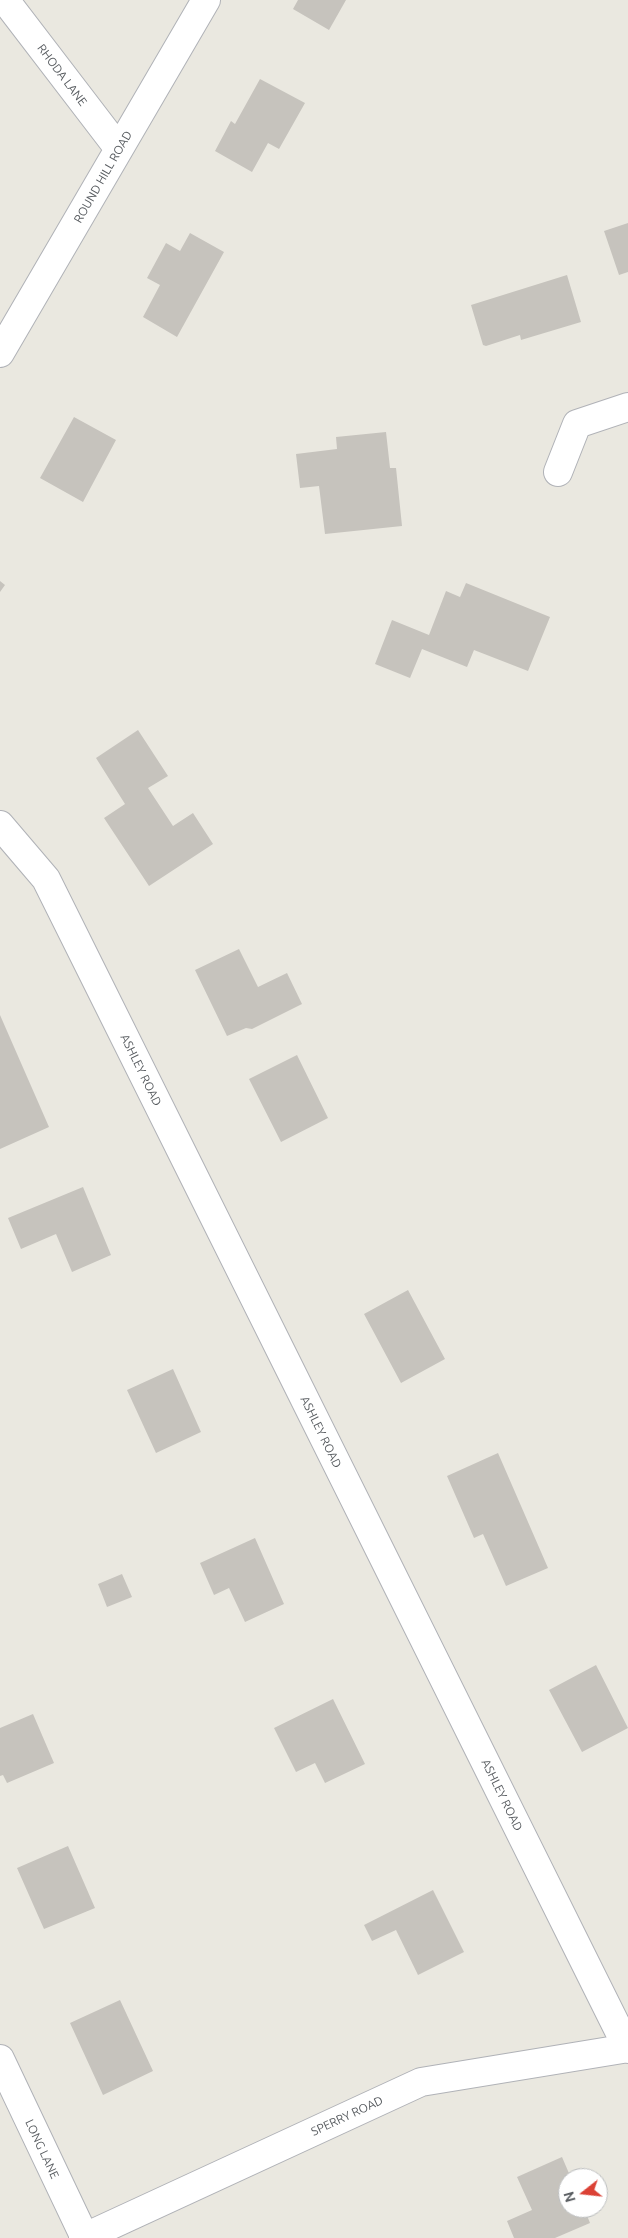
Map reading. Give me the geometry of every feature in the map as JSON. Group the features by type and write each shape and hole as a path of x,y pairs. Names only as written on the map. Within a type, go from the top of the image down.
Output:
{"street":[{"name":"RHODA LANE","path":"5,0 119,150"},
{"name":"ROUND HILL ROAD","path":"0,353 206,0"},
{"path":"558,472 577,424 628,407"},
{"name":"ASHLEY ROAD","path":"0,825 46,880 628,2048"},
{"name":"SPERRY ROAD","path":"84,2238 421,2082 628,2048"},
{"name":"LONG LANE","path":"0,2060 84,2238"}],"building":[{"path":"298,0 346,0 329,30 293,9"},
{"path":"260,79 305,103 279,149 268,143 252,172 215,151 231,121 235,124"},
{"path":"628,223 628,272 619,275 604,231"},
{"path":"190,233 224,252 177,337 143,317 160,285 147,278 166,243 180,251"},
{"path":"567,275 581,322 521,340 520,335 486,346 483,345 471,305"},
{"path":"74,417 116,440 83,502 40,478"},
{"path":"386,432 390,468 396,468 402,526 325,534 319,486 300,488 296,454 337,449 336,437"},
{"path":"0,581 5,585 0,592"},
{"path":"466,583 550,617 528,671 474,650 467,667 422,649 410,678 375,664 392,620 429,635 446,591 460,597"},
{"path":"138,730 168,776 148,788 173,826 193,813 213,844 149,886 104,818 125,804 96,758"},
{"path":"239,949 258,987 287,973 302,1004 252,1029 246,1028 227,1036 195,970"},
{"path":"0,1015 49,1127 0,1149"},
{"path":"297,1055 328,1118 281,1142 249,1079"},
{"path":"83,1187 111,1255 72,1272 56,1234 21,1249 8,1218"},
{"path":"408,1290 445,1359 401,1383 364,1314"},
{"path":"173,1369 201,1432 156,1453 127,1390"},
{"path":"498,1453 548,1568 506,1586 483,1534 474,1538 447,1476"},
{"path":"255,1538 284,1604 245,1622 229,1588 214,1595 200,1563"},
{"path":"122,1574 132,1597 107,1607 98,1584"},
{"path":"596,1665 628,1728 582,1752 549,1690"},
{"path":"333,1699 365,1764 325,1783 315,1763 296,1772 274,1728"},
{"path":"33,1714 54,1763 7,1783 3,1775 0,1776 0,1728"},
{"path":"68,1846 95,1908 44,1929 17,1868"},
{"path":"433,1890 464,1952 418,1975 396,1930 372,1941 364,1925"},
{"path":"120,2000 153,2071 103,2095 70,2023"},
{"path":"562,2157 567,2168 558,2168 558,2218 588,2218 590,2223 555,2238 514,2238 507,2221 532,2210 517,2177"}]}
